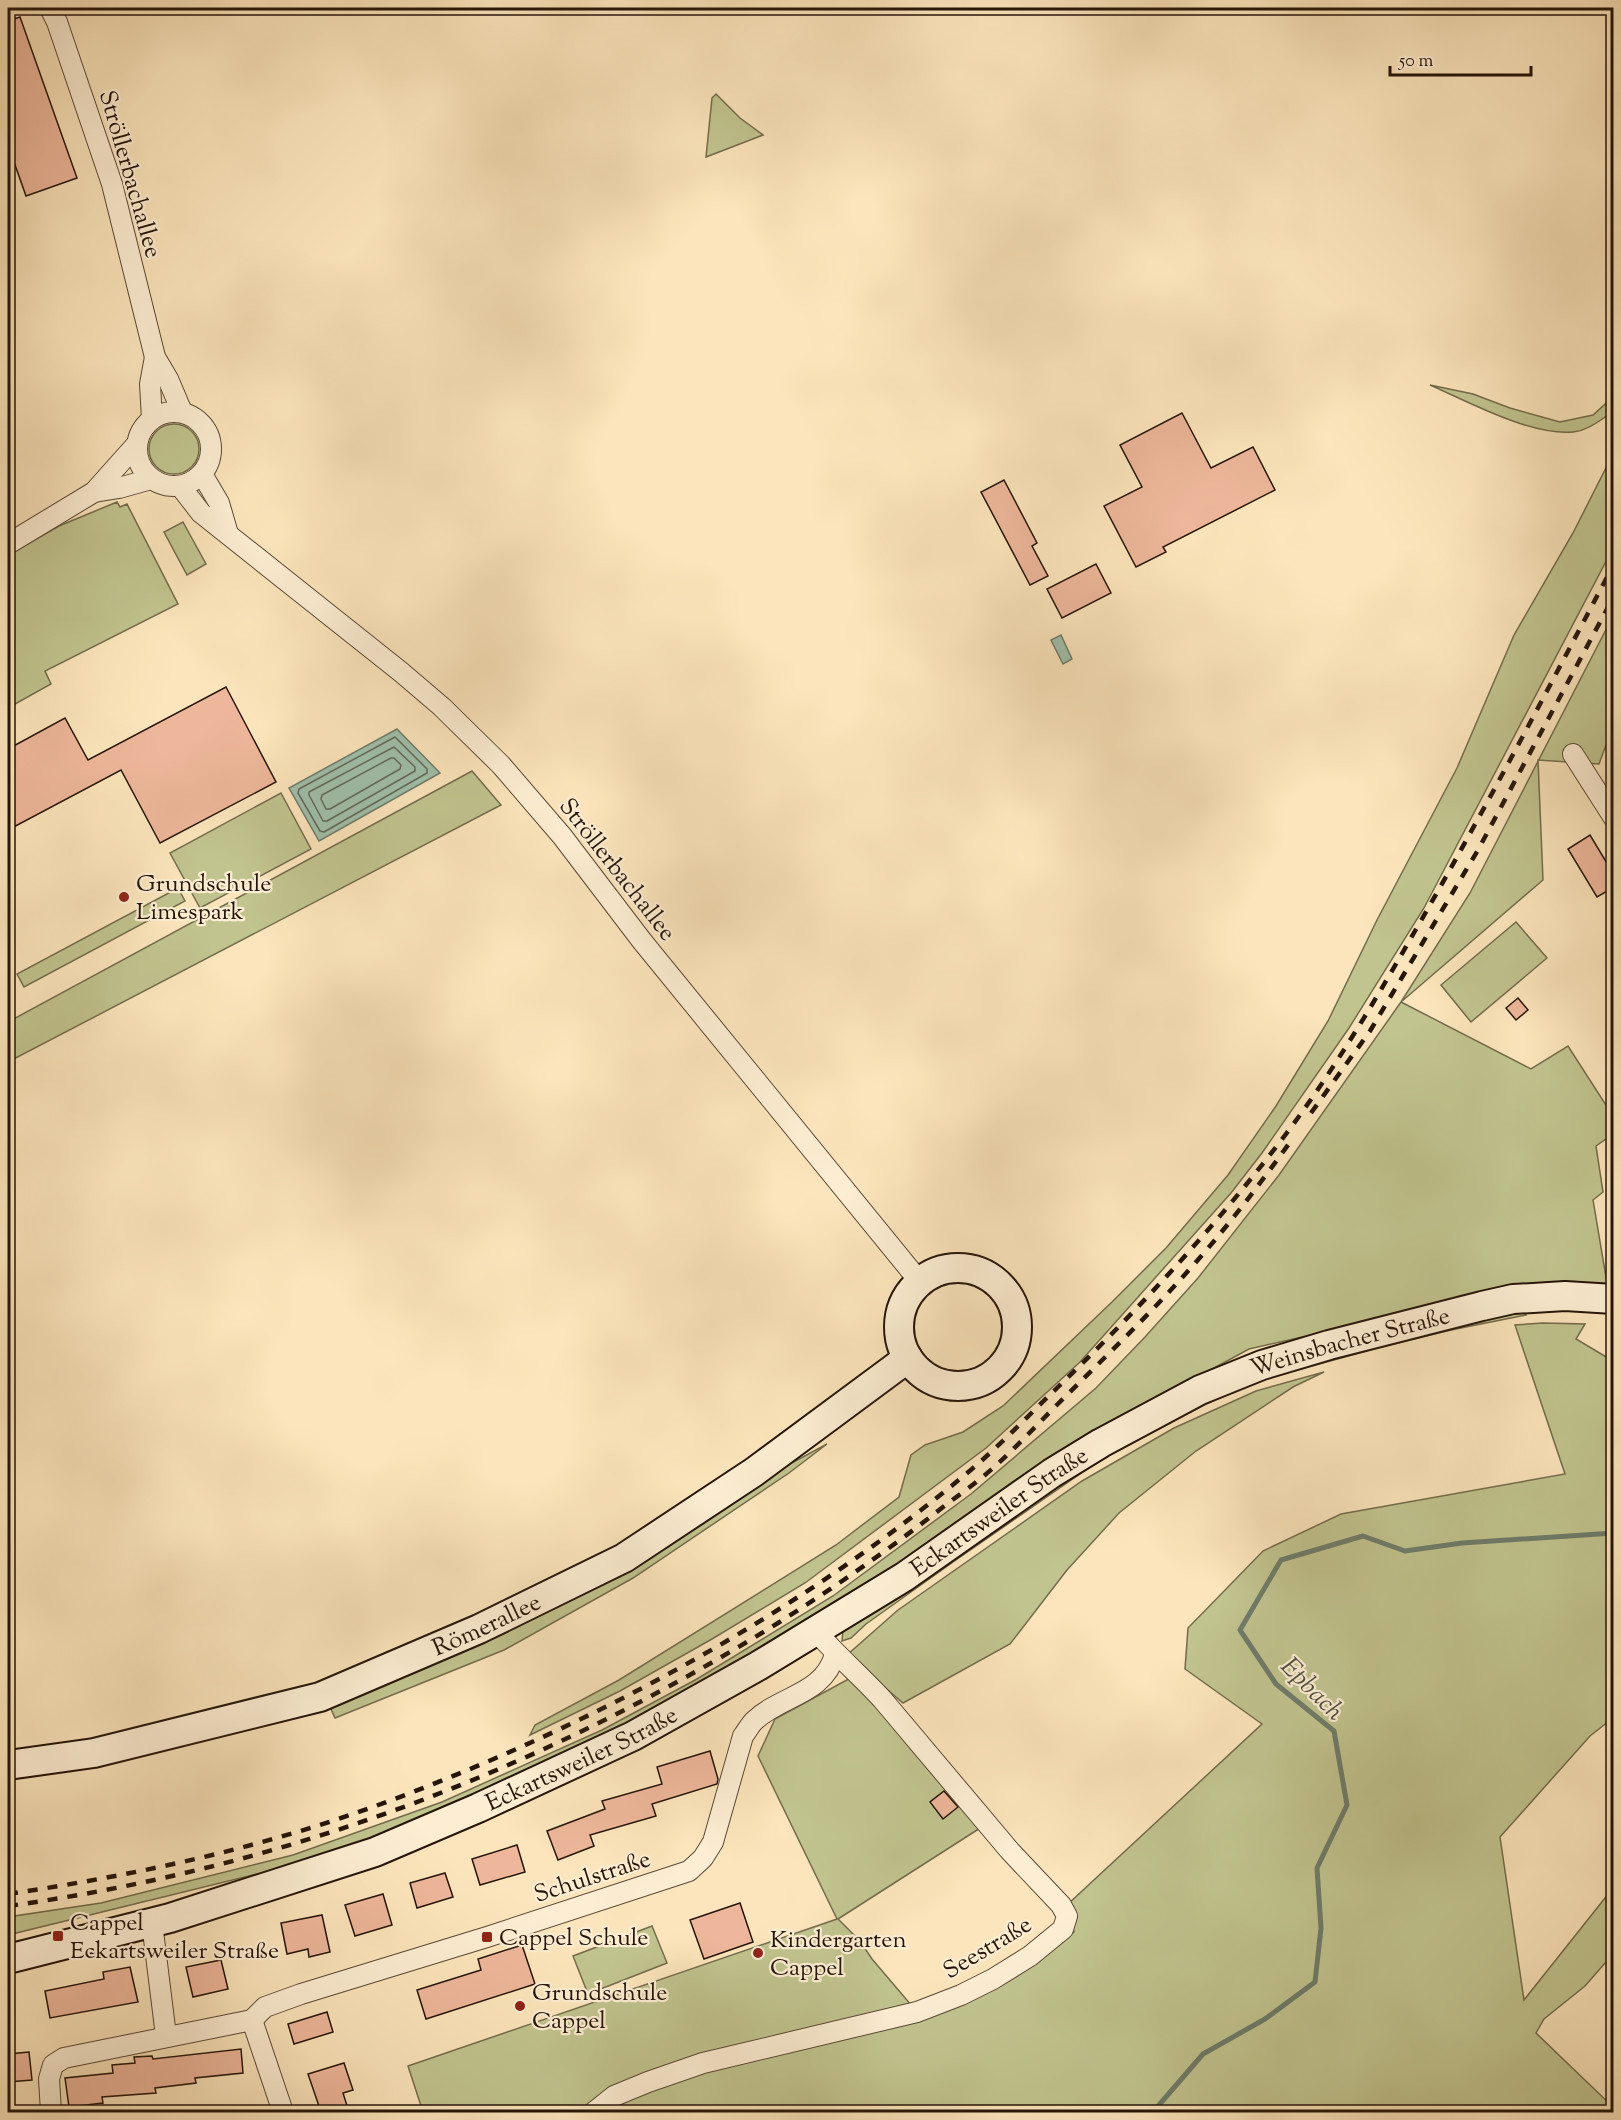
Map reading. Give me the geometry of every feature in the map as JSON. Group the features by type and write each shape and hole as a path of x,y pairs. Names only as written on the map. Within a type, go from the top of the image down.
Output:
{"street":[{"name":"Ströllerbachallee","path":"50,8 57,22 112,184 155,357 168,379 182,412"},
{"name":"Ströllerbachallee","path":"152,419 150,384 155,357"},
{"path":"182,412 203,424 212,447 211,459 198,478 180,486 162,485 151,479 142,469 137,458 136,445 140,433 157,415 182,412"},
{"path":"8,544 94,492 136,445"},
{"path":"202,474 219,503 228,534"},
{"path":"94,492 151,479"},
{"name":"Ströllerbachallee","path":"180,486 201,513 401,672 442,707 501,765 562,836 642,941 920,1282"},
{"path":"1573,754 1614,818"},
{"path":"947,1269 967,1269 986,1275 1001,1287 1012,1303 1017,1322 1016,1341 1008,1359 995,1373 977,1383 958,1386 938,1383 921,1373 908,1358 901,1342 899,1324 903,1306 912,1290 920,1282 947,1269"},
{"name":"Weinsbacher Straße","path":"1101,1443 1200,1390 1262,1365 1329,1345 1513,1299 1565,1296 1614,1299"},
{"name":"Römerallee","path":"8,1765 94,1753 320,1697 479,1629 624,1558 754,1472 908,1358"},
{"name":"Eckartsweiler Straße","path":"8,1959 152,1923 375,1852 478,1808 633,1736 758,1666 904,1577 1052,1473 1101,1443"},
{"name":"Seestraße","path":"594,2112 614,2096 703,2063 918,2012 993,1979 1030,1956 1063,1929 1067,1916 1061,1905 1010,1851 882,1699 860,1675 835,1654 815,1630"},
{"name":"Schulstraße","path":"252,2020 264,2007 301,1994 487,1937 689,1871 703,1858 713,1842 743,1737 748,1729 767,1711 817,1684 831,1667 835,1654"},
{"path":"152,1923 166,2036"},
{"path":"51,2112 49,2079 53,2065 64,2058 252,2020 283,2112"}],"green space":[{"path":"716,94 740,118 763,135 706,157 712,98"},
{"path":"1430,385 1473,394 1510,408 1560,422 1593,415 1613,397 1613,411 1584,429 1573,432 1556,432 1538,429 1500,416"},
{"path":"169,424 179,424 192,431 199,444 199,454 192,467 179,474 169,474 160,470 153,463 149,454 149,444 153,435 160,428"},
{"path":"1613,454 1613,548 1424,908 1349,1028 1262,1153 1231,1193 1080,1362 986,1448 805,1583 620,1691 530,1735 535,1725 619,1680 836,1545 899,1497 911,1455 925,1445 963,1432 1003,1406 1166,1248 1228,1175 1276,1106 1328,1021 1377,920 1457,768 1514,635 1573,533"},
{"path":"117,502 120,507 127,504 178,604 45,671 51,684 8,708 8,555 59,526"},
{"path":"183,522 206,564 187,575 164,532"},
{"path":"1613,616 1613,726 1599,764 1539,760"},
{"path":"1538,761 1543,880 1401,1002 1470,893"},
{"path":"472,771 501,805 8,1062 8,1022"},
{"path":"281,793 311,849 200,908 170,853"},
{"path":"178,888 185,901 24,987 17,974"},
{"path":"1516,922 1547,958 1471,1022 1441,985"},
{"path":"1401,1002 1531,1069 1568,1046 1613,1116 1613,1134 1596,1146 1603,1192 1593,1200 1608,1289 1346,1327 1249,1349 1131,1413 849,1603 601,1739 335,1855 8,1935 8,1917 101,1903 293,1855 442,1802 602,1730 697,1679 833,1596 971,1494 1096,1388 1145,1337 1198,1278 1279,1175"},
{"path":"1520,1307 1526,1315 1377,1348 1255,1382 1204,1405 1100,1460 866,1624 851,1638 842,1641 843,1630 1027,1499 1245,1378"},
{"path":"1585,1324 1576,1339 1613,1361 1613,1718 1590,1736 1500,1837 1524,2000 1613,1888 1613,1954 1585,1986 1544,2019 1536,2033 1612,2106 1613,2112 600,2112 616,2100 1012,1976 1074,1932 1067,1905 1262,1724 1185,1669 1188,1628 1263,1551 1341,1514 1565,1474 1515,1325"},
{"path":"1324,1372 1293,1387 1196,1451 1119,1513 1067,1570 1010,1644 903,1703 847,1655 898,1610 1082,1481 1174,1428 1256,1391"},
{"path":"827,1444 789,1473 633,1578 504,1650 335,1718 328,1702"},
{"path":"856,1675 988,1823 838,1919 860,1941 872,1959 912,2006 803,2034 588,2112 423,2112 408,2066 837,1919 758,1756 775,1719"},
{"path":"652,1926 667,1963 588,1994 573,1956"}],"water":[{"path":"1061,635 1072,659 1063,664 1051,640"},
{"path":"397,729 440,773 319,841 289,788"}],"building":[{"path":"20,17 77,178 26,196 8,145 8,21"},
{"path":"1182,413 1211,468 1253,447 1275,490 1163,547 1166,552 1136,567 1104,506 1142,487 1120,445"},
{"path":"1004,480 1037,543 1032,546 1048,576 1030,585 981,492"},
{"path":"1096,564 1111,593 1062,618 1047,589"},
{"path":"226,687 276,782 160,843 121,770 8,830 8,749 65,718 88,760"},
{"path":"1590,835 1614,875 1614,887 1597,897 1568,849"},
{"path":"1518,998 1528,1010 1516,1020 1506,1008"},
{"path":"710,1751 718,1779 717,1784 652,1804 656,1816 590,1835 594,1846 558,1860 547,1831 605,1809 602,1801 662,1784 657,1767"},
{"path":"944,1791 958,1807 943,1819 930,1802"},
{"path":"517,1845 525,1872 480,1885 472,1859"},
{"path":"445,1873 453,1897 417,1908 410,1883"},
{"path":"383,1894 392,1925 355,1936 345,1905"},
{"path":"740,1903 753,1942 704,1959 690,1920"},
{"path":"322,1915 330,1952 309,1957 308,1949 287,1954 281,1923"},
{"path":"522,1945 535,1984 426,2019 417,1990 481,1970 478,1959"},
{"path":"221,1960 228,1989 193,1997 186,1967"},
{"path":"130,1967 138,2002 50,2018 45,1991 104,1979 103,1972"},
{"path":"327,2012 333,2032 294,2044 288,2024"},
{"path":"241,2049 243,2073 195,2078 196,2083 155,2088 156,2093 102,2097 103,2103 69,2107 65,2078 113,2073 112,2065 135,2063 134,2057 152,2056 153,2059"},
{"path":"29,2052 32,2080 8,2082 8,2054"},
{"path":"344,2063 353,2090 343,2093 349,2112 321,2112 308,2074"}],"waterway":[{"name":"Epbach","path":"1153,2112 1203,2054 1265,2019 1315,1982 1321,1928 1317,1868 1347,1805 1334,1731 1276,1684 1240,1630 1281,1560 1363,1536 1405,1551 1462,1543 1614,1533"}],"railway":[{"path":"8,1894 145,1870 281,1837 370,1808 451,1777 532,1742 690,1662 766,1617 840,1569 979,1463 1089,1357 1177,1265 1233,1201 1304,1110 1369,1009 1441,886 1614,564"},
{"path":"1311,1113 1370,1031 1478,850 1614,596"},
{"path":"8,1906 111,1889 212,1866 311,1839 408,1805 503,1767 597,1724 688,1676 778,1623 883,1553 1002,1460 1174,1287 1229,1223 1293,1138"}],"place":[{"name":"Grundschule Limespark","path":"124,897"},
{"name":"Cappel Eckartsweiler Straße","path":"58,1936"},
{"name":"Cappel Schule","path":"487,1937"},
{"name":"Kindergarten Cappel","path":"758,1953"},
{"name":"Grundschule Cappel","path":"520,2006"}]}
